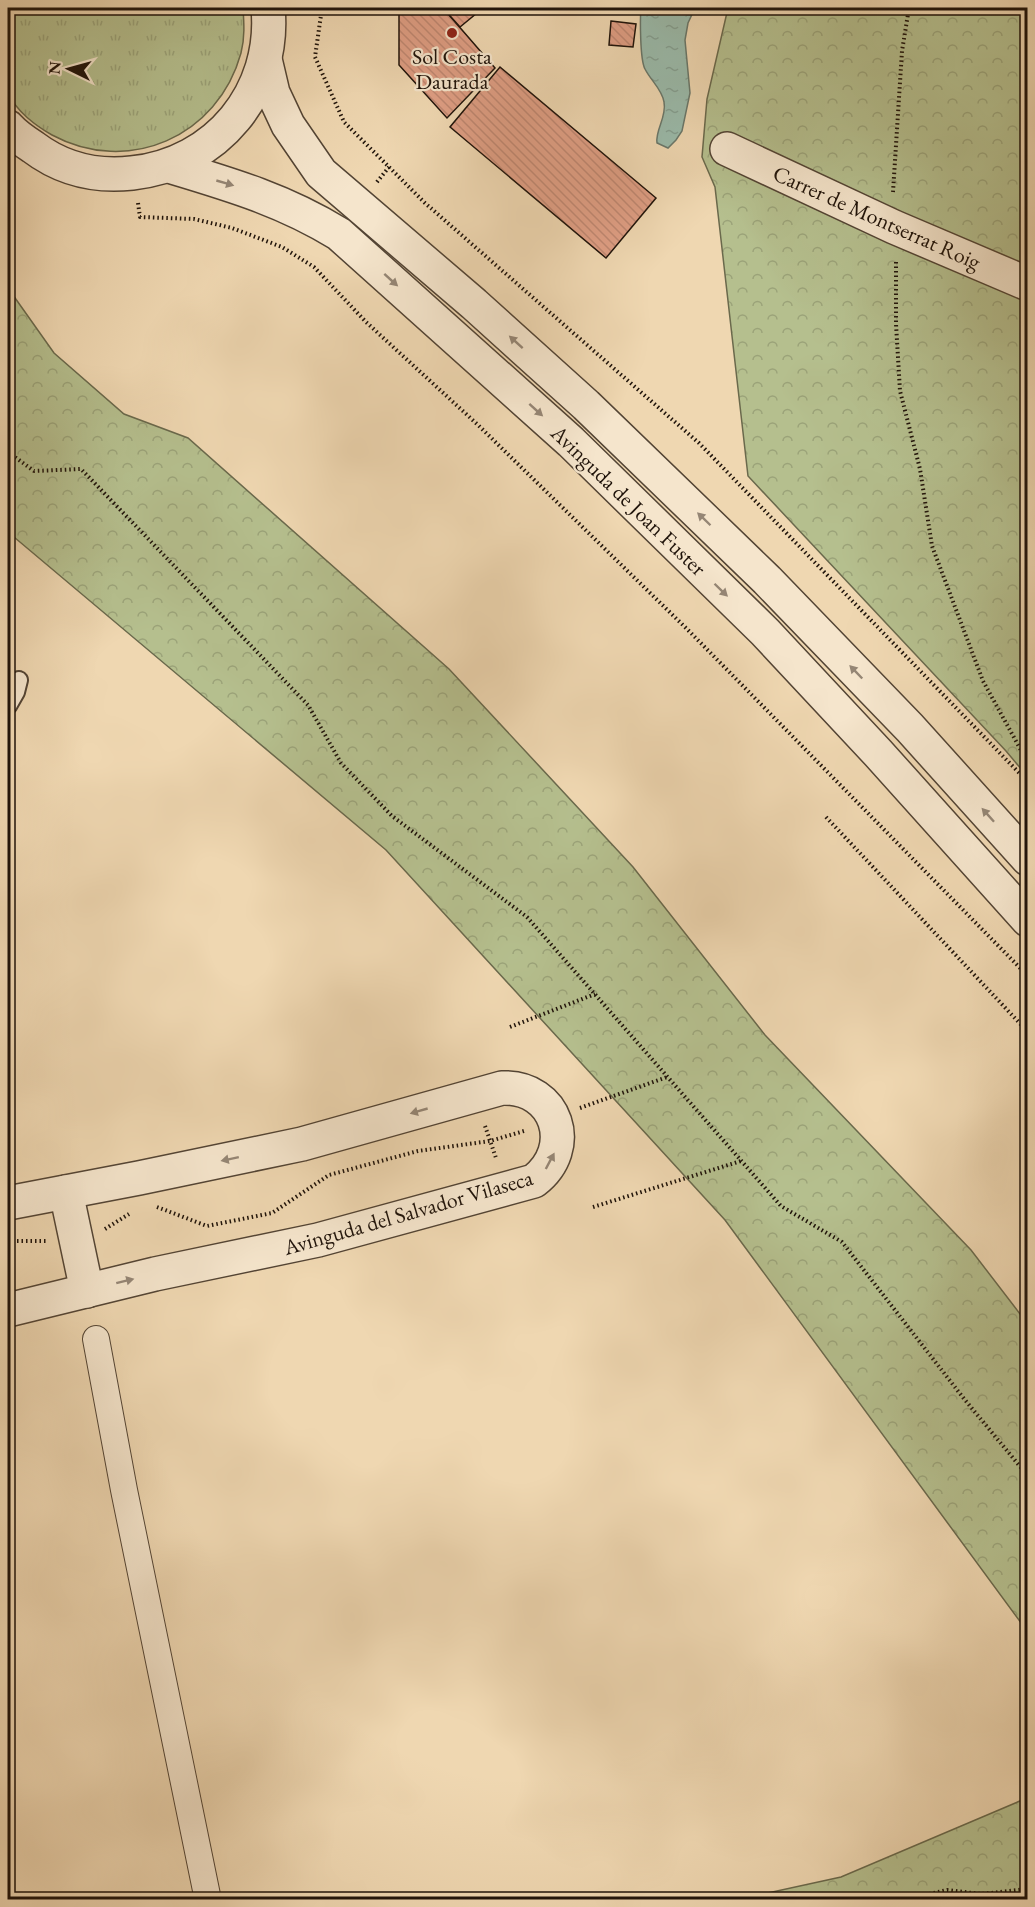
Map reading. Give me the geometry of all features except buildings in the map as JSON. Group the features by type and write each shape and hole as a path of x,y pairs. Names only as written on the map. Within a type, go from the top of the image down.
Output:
{"street":[{"path":"8,127 46,157 66,166 86,171 116,174 169,166 195,153 220,135 240,113 255,87 265,59 270,26 268,8"},
{"name":"Avinguda de Joan Fuster","path":"265,59 273,93 283,114 321,173 474,304 586,405 767,580 910,728 1028,859"},
{"name":"Carrer de Montserrat Roig","path":"728,149 894,227 1028,284"},
{"name":"Avinguda de Joan Fuster","path":"169,166 256,193 313,218 339,234 571,442 765,632 878,753 1028,920"},
{"path":"8,1203 302,1144 502,1088 511,1087 530,1093 545,1104 555,1120"},
{"name":"Avinguda del Salvador Vilaseca","path":"8,1310 155,1274 318,1240 534,1181 548,1167 556,1150 555,1120"},
{"path":"66,1192 87,1291"},
{"path":"96,1339 124,1490 208,1899"}],"lane":[{"path":"8,706 16,692 19,680"}],"path":[{"path":"322,8 315,57 344,122 424,203 699,442 1028,782"},
{"path":"909,8 902,51 892,182 900,391 920,469 932,546 982,681 1028,764"},
{"path":"136,172 140,217 194,219 232,228 282,247 314,267 366,321 477,424 688,630 1028,976"},
{"path":"8,452 34,471 81,469 308,705 341,763 392,816 527,917 781,1206 842,1242 965,1400 1028,1476"},
{"path":"826,817 1028,1032"},
{"path":"510,1027 595,994"},
{"path":"156,1207 207,1226 272,1213 329,1175 418,1151 490,1141 555,1120 574,1110 668,1077"},
{"path":"483,1121 498,1165"},
{"path":"593,1207 741,1161"},
{"path":"95,1234 136,1209"},
{"path":"8,1241 52,1241"},
{"path":"903,1899 947,1890 981,1894 1028,1889"}],"green space":[{"path":"8,8 243,8 244,31 241,53 229,82 212,107 191,127 166,141 139,149 110,151 81,147 52,135 40,127 27,118 12,100 7,88"},
{"path":"728,8 1027,8 1027,114 1021,235 1021,326 1028,378 1027,776 748,476 715,187 702,157 707,99"},
{"path":"8,288 54,353 124,414 188,438 449,669 633,867 765,1035 971,1250 1027,1323 1027,1631 725,1220 386,850 8,532"},
{"path":"1027,1798 1027,1899 740,1899 841,1877"}],"water":[{"path":"641,8 695,8 688,23 685,40 690,93 682,131 668,148 657,143 664,113 664,102 643,64"}],"place":[{"name":"Sol Costa Daurada","path":"452,33"}]}
